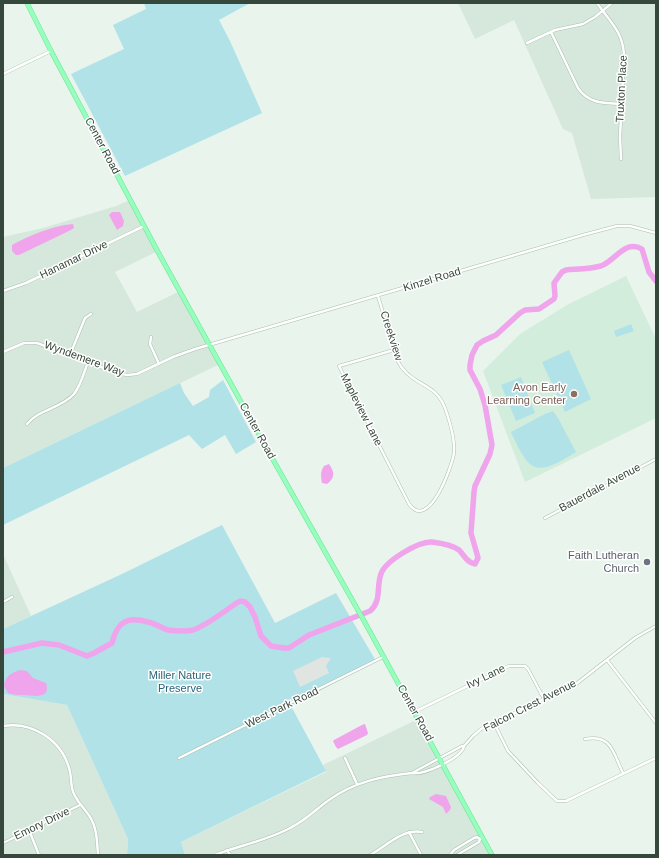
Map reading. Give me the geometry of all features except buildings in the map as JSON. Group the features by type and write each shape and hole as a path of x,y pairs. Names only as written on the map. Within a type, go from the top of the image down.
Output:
{"main road":[{"name":"Center Road","path":"27,3 51,51 209,345 363,619 492,855"}],"street":[{"name":"Truxton Place","path":"597,3 619,33 623,43 624,56 620,137 621,159"},
{"path":"527,43 551,32 584,24 612,3"},
{"path":"551,32 582,94 588,99 598,103 622,104"},
{"path":"3,74 51,51"},
{"name":"Hanamar Drive","path":"3,292 26,283 145,226"},
{"name":"Kinzel Road","path":"209,345 604,229 618,226 630,226 656,233"},
{"name":"Creekview","path":"378,296 398,361 406,374 431,389 443,404 452,433 454,452 452,462 441,490 434,501 423,509 417,510 412,508 388,464"},
{"path":"70,355 85,318 91,314"},
{"path":"151,337 150,344 159,364"},
{"name":"Wyndemere Way","path":"3,352 20,344 32,342 40,343 117,373 127,375 137,374 173,357 209,345"},
{"name":"Mapleview Lane","path":"388,464 339,366 394,350"},
{"path":"27,424 32,418 65,401 74,394 88,362"},
{"name":"Bauerdale Avenue","path":"544,518 656,459"},
{"path":"3,602 12,597"},
{"name":"Falcon Crest Avenue","path":"215,855 268,838 290,828 307,818 334,797 358,784 380,777 425,772 442,764 460,753 464,749 464,746 478,732 576,684 635,638 656,626"},
{"name":"West Park Road","path":"179,758 384,657"},
{"path":"607,660 656,723"},
{"name":"Ivy Lane","path":"414,712 509,666 525,666 544,699"},
{"path":"494,723 508,751 557,801 566,801 656,758"},
{"path":"3,726 26,726 45,735 57,745 68,765 73,792 80,805 90,816 93,822 98,855"},
{"path":"585,739 598,738 605,741 611,748 623,773"},
{"name":"Falcon Crest Avenue","path":"412,773 464,746"},
{"path":"345,758 358,784"},
{"name":"Emory Drive","path":"3,843 80,805"},
{"path":"29,830 39,855"},
{"path":"410,832 420,855"},
{"path":"370,855 392,840 410,832 422,832"},
{"path":"450,855 454,850 474,838 482,838"},
{"path":"457,855 479,842 482,838"},
{"path":"227,850 230,855"}],"shaded area":[{"path":"458,3 656,3 656,197 591,199 572,133 563,129 514,20 475,39"},
{"path":"130,200 158,251 115,272 137,312 180,291 220,364 3,468 3,237 43,228 116,206"},
{"path":"112,212 120,212 124,221 123,226 117,230 109,215"},
{"path":"73,224 74,228 71,230 19,255 16,255 12,251 12,245 34,234"},
{"name":"Avon Early Learning Center","path":"626,276 656,339 656,418 525,482 483,371 520,334 567,305"},
{"path":"329,464 333,472 333,477 327,484 322,483 322,470 324,466"},
{"path":"3,554 31,616 3,629"},
{"path":"322,657 331,658 326,666 329,673 300,687 293,671"},
{"path":"21,670 27,671 33,678 46,683 46,692 41,695 33,696 8,693 4,686 7,677 12,673"},
{"path":"3,694 67,705 128,839 127,855 3,855"},
{"path":"418,719 492,855 185,855 181,842 326,772 323,765"},
{"path":"365,724 368,733 367,735 338,749 336,747 333,741 334,740"},
{"path":"436,794 446,796 451,807 446,814 443,807 429,799"}],"green space":[{"path":"144,3 250,3 219,20 262,113 125,176 71,74 124,49 113,25 146,9"},
{"path":"631,324 634,331 616,337 614,331"},
{"path":"569,350 591,399 565,412 542,362"},
{"path":"521,377 535,413 516,421 501,385"},
{"path":"223,380 256,442 236,454 225,435 202,449 189,435 3,525 3,468 180,383 184,393 193,406 209,397 210,390"},
{"path":"553,411 576,452 552,465 543,468 536,467 529,463 524,456 511,432"},
{"name":"Miller Nature Preserve","path":"222,525 275,623 336,593 376,661 291,706 326,771 181,842 185,855 127,855 128,839 67,705 3,694 3,629 122,574"}],"waterway":[{"path":"3,652 42,643 59,645 87,656 112,643 117,630 124,622 129,620 141,620 168,630 190,631 211,621 240,601 245,602 250,607 261,636 271,646 289,648 309,635 370,611 376,603 381,574 384,569 395,558 411,548 432,542 446,544 459,550 468,560 475,564 478,558 471,533 474,492 475,486 490,454 492,445 485,405 480,389 470,370 472,355 477,345 496,335 525,310 539,309 554,299 554,283 562,272 566,270 601,266 620,252 630,247 642,249 649,272 656,281"}],"place":[{"name":"Avon Early Learning Center","path":"574,394"},
{"name":"Faith Lutheran Church","path":"647,562"}]}
